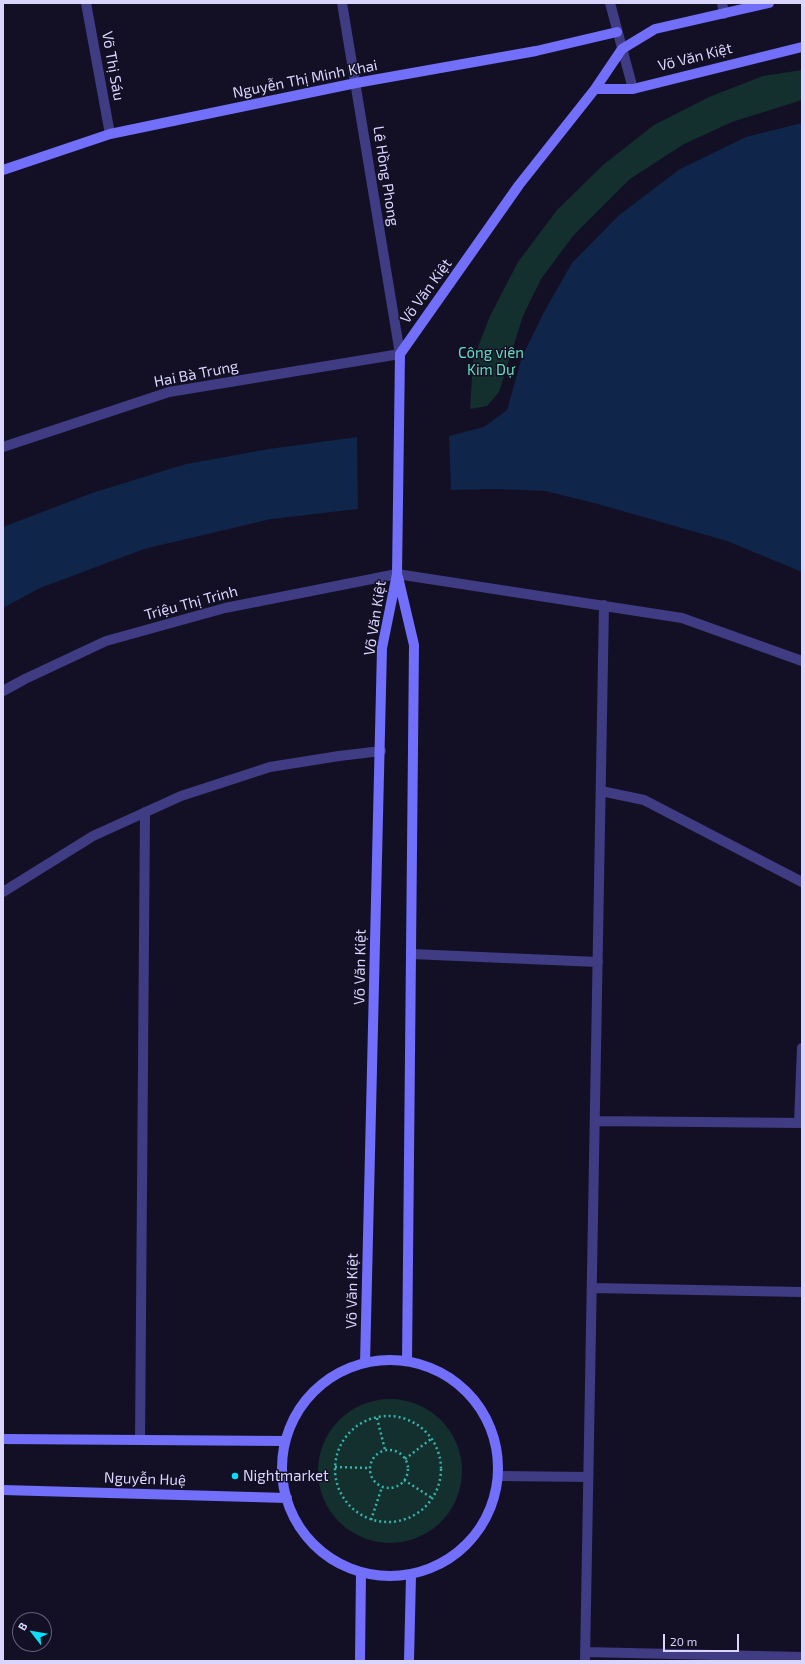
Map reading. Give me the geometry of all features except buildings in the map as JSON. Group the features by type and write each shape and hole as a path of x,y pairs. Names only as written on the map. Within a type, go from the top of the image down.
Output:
{"street":[{"name":"Võ Thị Sáu","path":"86,3 110,134"},
{"name":"Lê Hồng Phong","path":"342,3 400,354"},
{"path":"610,3 633,89"},
{"path":"722,3 724,14"},
{"name":"Võ Văn Kiệt","path":"365,1363 381,751 382,648 397,574 400,354 519,185 595,89 622,49 655,29 769,3"},
{"name":"Nguyễn Thị Minh Khai","path":"3,170 110,134 356,83 536,51 617,32"},
{"name":"Võ Văn Kiệt","path":"595,89 633,89 802,47"},
{"name":"Hai Bà Trưng","path":"3,448 168,392 400,354"},
{"name":"Võ Văn Kiệt","path":"397,574 414,645 407,1362"},
{"name":"Triệu Thị Trinh","path":"3,691 25,678 106,642 225,608 397,574 682,618 802,661"},
{"path":"604,605 585,1656 802,1657"},
{"path":"3,892 93,836 181,796 270,767 381,751"},
{"path":"601,791 644,800 802,882"},
{"path":"140,1440 145,812"},
{"path":"411,954 598,962"},
{"path":"595,1121 800,1123 802,1048"},
{"path":"592,1288 802,1292"},
{"path":"390,1359 407,1362 426,1365 458,1383 481,1409 496,1441 498,1476 490,1511 471,1540 444,1563 411,1575 376,1576 342,1567 313,1547 292,1517 281,1482 284,1441 297,1411 321,1383 354,1365 390,1359"},
{"path":"3,1439 284,1441"},
{"path":"498,1476 588,1477"},
{"name":"Nguyễn Huệ","path":"3,1490 286,1498"},
{"path":"360,1661 361,1572"},
{"path":"409,1661 411,1575"}],"path":[{"path":"387,1416 405,1419 421,1427 432,1439 440,1459 440,1477 435,1495 424,1508 410,1518 394,1523 370,1520 349,1506 339,1492 334,1476 335,1459 341,1443 353,1429 369,1419 387,1416"},
{"path":"377,1418 385,1450"},
{"path":"405,1459 432,1439"},
{"path":"385,1450 398,1451 405,1459 408,1467 404,1480 394,1487 382,1487 373,1480 369,1468 374,1456 378,1452 385,1450"},
{"path":"335,1468 369,1468"},
{"path":"404,1480 432,1498"},
{"path":"370,1520 382,1487"}],"green space":[{"name":"Công viên Kim Dự","path":"802,70 802,100 732,122 684,144 630,179 573,236 541,279 523,316 499,392 487,406 470,409 473,360 490,316 518,262 557,210 603,165 654,125 709,97 763,76"},
{"path":"390,1399 417,1405 441,1420 456,1444 462,1471 456,1498 441,1522 417,1537 390,1543 363,1537 339,1522 324,1498 318,1471 324,1444 339,1420 363,1405"}],"water":[{"path":"802,123 802,572 727,541 598,504 545,491 496,489 451,490 449,436 484,427 507,410 522,357 544,312 572,263 618,216 680,169 746,137"},
{"path":"357,437 358,509 271,519 144,549 40,588 3,608 3,527 92,493 186,464 269,449"}],"place":[{"name":"Nightmarket","path":"235,1476"}]}
